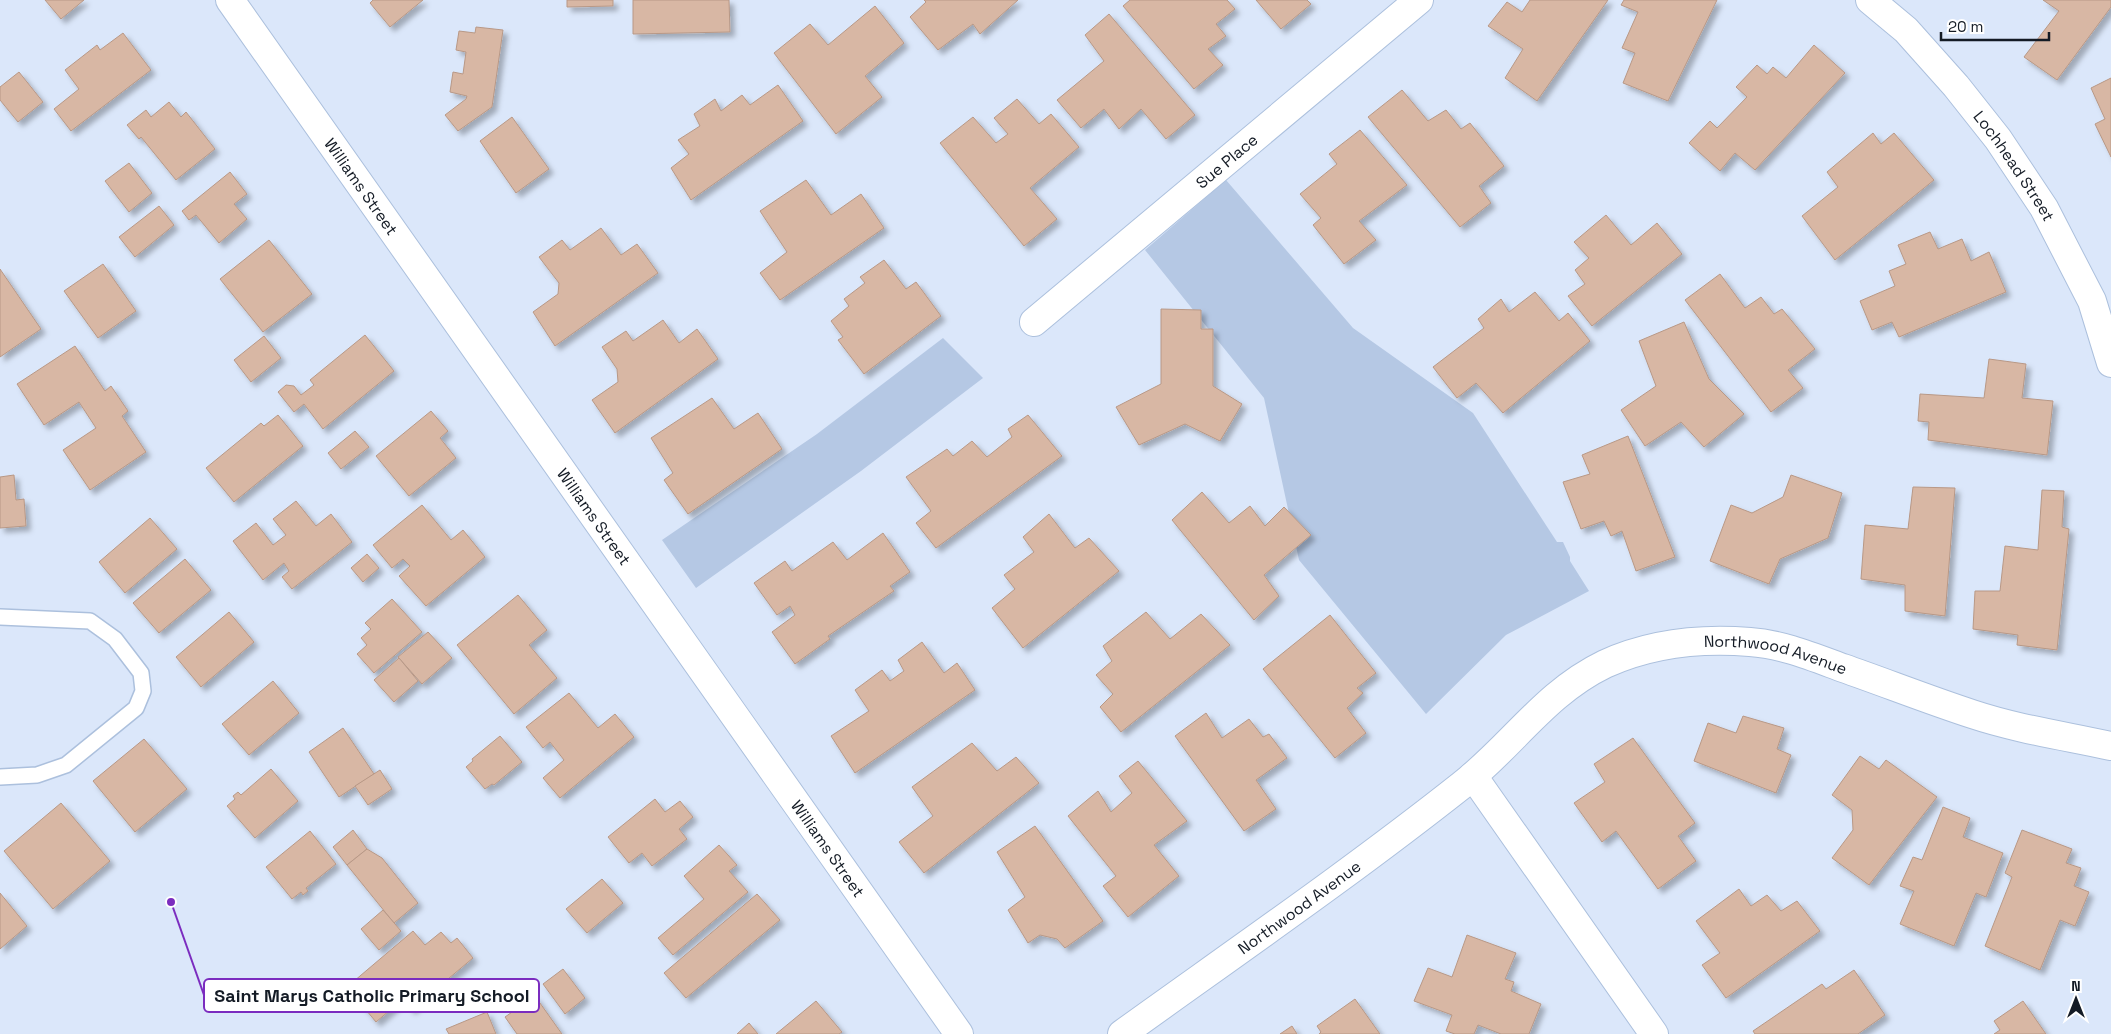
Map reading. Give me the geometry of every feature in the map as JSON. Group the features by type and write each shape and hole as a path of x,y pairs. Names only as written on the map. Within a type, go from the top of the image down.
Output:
{"street":[{"name":"Williams Street","path":"230,0 959,1034"},
{"name":"Sue Place","path":"1034,322 1419,0"},
{"name":"Lochhead Street","path":"1870,0 1906,30 1956,86 1998,139 2044,208 2102,298 2111,363"},
{"name":"Northwood Avenue","path":"1122,1034 1390,842 1473,776 1542,708 1576,679 1638,650 1672,644 1714,640 1753,642 1791,649 1974,715 2037,731 2111,746"},
{"path":"1473,776 1654,1034"}],"lane":[{"path":"0,617 90,621 115,639 141,673 144,691 136,708 66,765 37,775 0,778"}],"shaded area":[{"path":"1226,180 1353,328 1473,413 1557,542 1563,542 1570,561 1589,591 1506,635 1426,714 1299,560 1264,398 1145,250"},
{"path":"943,338 983,378 861,471 696,588 662,540 817,434"}],"building":[{"path":"45,0 84,0 61,19"},
{"path":"373,0 423,0 390,27 370,3"},
{"path":"567,0 613,0 613,6 567,7"},
{"path":"633,0 729,0 730,32 633,34"},
{"path":"924,0 1018,0 980,34 973,24 938,50 910,17 926,2"},
{"path":"1130,0 1227,0 1235,9 1216,24 1226,36 1208,49 1223,65 1194,89 1123,6"},
{"path":"1256,0 1307,0 1311,4 1281,29"},
{"path":"1530,0 1608,0 1537,101 1505,78 1523,49 1488,26 1507,2 1522,12"},
{"path":"1624,0 1717,0 1668,101 1623,83 1635,53 1622,48 1638,12 1621,5"},
{"path":"2043,0 2111,0 2111,7 2057,80 2024,57 2059,11"},
{"path":"875,6 904,43 865,76 882,97 836,134 774,53 810,24 828,45"},
{"path":"1109,14 1195,115 1166,139 1141,109 1119,129 1104,109 1081,128 1057,100 1104,61 1085,35"},
{"path":"476,27 503,30 492,107 458,131 445,115 466,99 467,96 450,92 453,72 463,74 466,52 456,50 459,31 475,33"},
{"path":"123,33 151,70 71,131 54,109 79,89 65,70 97,45 100,50"},
{"path":"1814,45 1845,73 1755,170 1735,153 1720,171 1689,143 1710,121 1717,128 1747,97 1736,87 1757,65 1767,74 1773,67 1786,78"},
{"path":"19,72 43,102 18,122 0,100 0,87"},
{"path":"2111,78 2111,157 2095,124 2105,119 2091,88"},
{"path":"778,85 803,121 691,200 671,168 689,154 678,140 700,126 694,114 715,99 721,111 742,95 750,105"},
{"path":"1402,90 1428,121 1446,110 1461,129 1470,123 1504,166 1479,186 1491,203 1460,227 1368,117"},
{"path":"1017,99 1039,124 1051,114 1079,147 1030,188 1057,219 1024,246 940,143 973,117 996,143 1008,134 994,118"},
{"path":"169,102 181,117 186,112 215,149 176,180 141,137 139,139 127,125 146,110 151,117"},
{"path":"512,117 549,169 516,193 480,141"},
{"path":"1360,130 1407,185 1359,221 1376,240 1344,264 1313,225 1321,218 1300,194 1337,164 1329,154"},
{"path":"1873,133 1881,144 1894,133 1934,180 1835,260 1802,216 1838,187 1827,172"},
{"path":"129,163 152,193 129,212 105,181"},
{"path":"230,172 247,194 234,204 247,219 219,243 196,215 189,220 182,211"},
{"path":"806,180 831,215 861,194 884,228 780,300 760,273 787,252 760,211"},
{"path":"159,206 174,225 135,257 119,237"},
{"path":"1606,215 1631,245 1657,223 1682,254 1592,326 1568,296 1585,284 1575,270 1589,258 1574,242"},
{"path":"601,228 621,255 637,244 658,273 555,346 533,312 558,294 559,283 539,257 562,240 570,250"},
{"path":"1930,232 1938,249 1962,239 1971,261 1989,252 2006,292 1899,337 1892,322 1872,330 1860,301 1895,286 1889,271 1906,264 1898,245"},
{"path":"269,240 312,294 263,332 220,279"},
{"path":"884,260 906,289 916,282 941,316 864,374 838,340 843,337 831,321 849,306 844,299 865,283 860,277"},
{"path":"103,264 136,311 98,338 64,291"},
{"path":"0,269 41,329 0,357"},
{"path":"1720,274 1745,308 1761,297 1774,314 1782,309 1815,349 1788,370 1803,388 1771,412 1685,300"},
{"path":"1535,292 1559,321 1568,313 1590,341 1503,413 1476,383 1457,398 1433,367 1484,328 1478,319 1501,299 1509,312"},
{"path":"1161,309 1201,310 1201,329 1213,329 1213,386 1242,404 1220,441 1185,424 1139,445 1116,407 1161,384"},
{"path":"663,320 679,343 697,329 718,359 615,433 592,400 618,382 617,369 602,347 626,331 633,341"},
{"path":"1684,322 1709,379 1744,414 1704,447 1681,422 1645,446 1621,410 1656,386 1639,341"},
{"path":"365,335 394,371 323,429 304,404 294,412 278,392 286,385 294,386 301,395 314,385 310,380"},
{"path":"264,336 281,358 251,382 234,360"},
{"path":"75,346 105,391 111,386 128,411 122,416 146,452 90,490 63,450 96,428 79,402 44,425 17,384"},
{"path":"1989,359 2026,364 2022,398 2053,401 2047,455 1928,440 1929,422 1918,421 1920,394 1984,398"},
{"path":"712,398 734,429 758,413 782,449 688,514 664,480 673,473 651,438"},
{"path":"431,411 448,431 440,438 456,458 409,496 376,456"},
{"path":"278,415 303,446 234,502 206,468 261,423 264,426"},
{"path":"1028,415 1062,456 936,548 916,523 931,511 906,477 947,449 953,456 972,441 987,457 1012,437 1008,429"},
{"path":"355,431 369,447 341,469 328,453"},
{"path":"1628,436 1675,557 1636,571 1622,531 1611,536 1604,521 1581,529 1563,482 1590,474 1582,455"},
{"path":"14,475 16,500 24,499 26,526 0,528 0,477"},
{"path":"1791,475 1842,493 1828,538 1780,559 1769,584 1710,561 1731,505 1752,513 1783,497"},
{"path":"1913,487 1955,488 1945,616 1905,611 1905,585 1861,579 1865,525 1908,529"},
{"path":"2042,490 2064,491 2062,527 2069,529 2057,650 2017,645 2018,635 1973,629 1975,591 2000,591 2005,546 2038,550"},
{"path":"1202,492 1229,523 1250,506 1265,526 1284,507 1311,535 1264,575 1279,596 1254,620 1172,520"},
{"path":"296,501 316,526 331,514 352,542 292,589 282,577 289,571 284,563 263,580 233,541 256,523 273,545 286,535 273,519"},
{"path":"422,505 451,540 463,530 485,557 426,606 399,576 410,566 403,559 392,568 373,545"},
{"path":"1049,514 1075,548 1089,538 1119,571 1023,648 992,608 1015,589 1004,575 1034,552 1023,537"},
{"path":"150,518 177,549 125,593 99,562"},
{"path":"883,533 910,572 890,586 894,591 828,636 830,639 795,664 772,632 795,615 790,606 777,615 754,583 785,561 792,571 833,542 847,560"},
{"path":"367,554 379,568 363,582 351,568"},
{"path":"185,559 211,590 159,633 133,603"},
{"path":"518,595 547,630 529,645 557,678 514,714 457,645"},
{"path":"392,599 422,632 374,673 357,654 367,645 361,638 371,629 365,623"},
{"path":"229,612 254,642 201,687 176,657"},
{"path":"1146,612 1170,639 1201,614 1230,645 1121,732 1100,707 1113,694 1096,675 1112,661 1103,646"},
{"path":"1330,615 1376,673 1357,688 1363,693 1347,708 1366,733 1335,758 1263,669"},
{"path":"428,632 452,658 422,684 398,657"},
{"path":"922,642 944,673 957,663 975,690 855,773 831,736 869,711 855,690 882,670 890,681 904,671 898,660"},
{"path":"399,658 418,681 394,702 374,680"},
{"path":"273,681 299,713 249,755 222,724"},
{"path":"569,693 598,728 615,714 634,737 560,798 543,778 564,760 550,742 543,748 526,727"},
{"path":"1206,713 1222,738 1249,719 1263,737 1269,734 1287,758 1256,780 1276,809 1244,831 1175,736"},
{"path":"1743,716 1784,728 1777,749 1791,755 1776,793 1694,761 1708,723 1736,733"},
{"path":"343,728 374,774 339,797 309,752"},
{"path":"500,736 522,762 494,785 492,784 485,789 466,767 473,761 472,759"},
{"path":"1633,738 1695,823 1678,836 1696,861 1658,889 1616,831 1602,842 1574,803 1605,782 1594,764"},
{"path":"144,739 187,789 135,832 93,781"},
{"path":"972,743 997,771 1016,757 1039,783 924,873 899,842 933,816 912,787"},
{"path":"1860,756 1879,769 1886,760 1937,797 1869,885 1832,858 1853,830 1852,810 1832,795"},
{"path":"1138,761 1187,821 1154,845 1179,876 1128,917 1103,886 1116,876 1068,816 1098,791 1111,812 1132,793 1119,776"},
{"path":"271,769 298,801 255,838 227,806 235,799 233,796 238,792 241,795"},
{"path":"380,770 392,789 368,805 355,786"},
{"path":"655,799 665,812 680,801 693,817 679,829 687,839 652,866 642,853 629,863 608,837"},
{"path":"61,803 110,861 53,909 4,851"},
{"path":"1943,807 1970,818 1963,837 2003,853 1986,897 1976,893 1954,946 1900,924 1914,891 1900,886 1913,857 1922,860"},
{"path":"1035,826 1103,921 1065,948 1057,939 1040,935 1028,943 1008,910 1025,897 997,852"},
{"path":"353,830 367,849 347,865 333,847"},
{"path":"2022,830 2072,849 2066,863 2081,868 2074,886 2089,892 2075,926 2060,920 2040,970 1985,946 2012,877 2005,873"},
{"path":"310,831 336,864 306,888 308,891 303,895 301,892 292,899 266,867"},
{"path":"719,845 737,865 729,871 748,892 673,955 658,938 704,899 684,876"},
{"path":"367,849 382,858 418,903 394,923 347,865"},
{"path":"602,879 623,903 587,933 566,909"},
{"path":"1739,889 1751,906 1767,895 1781,911 1797,901 1820,931 1726,998 1702,965 1720,953 1696,921"},
{"path":"0,893 27,926 0,949"},
{"path":"757,894 780,920 686,998 664,973"},
{"path":"383,910 401,931 379,950 361,929"},
{"path":"413,931 425,945 441,932 451,943 457,938 473,958 411,1010 403,999 376,1022 347,987"},
{"path":"1467,935 1516,953 1505,979 1514,982 1511,991 1541,1004 1529,1034 1501,1034 1478,1025 1474,1034 1455,1034 1446,1031 1452,1015 1414,1001 1428,968 1452,977"},
{"path":"563,969 585,998 565,1014 543,984"},
{"path":"1854,970 1885,1015 1858,1034 1755,1034 1753,1031 1822,984 1826,989"},
{"path":"535,996 562,1034 517,1034 505,1017"},
{"path":"1355,999 1380,1034 1319,1034 1321,1032 1317,1026"},
{"path":"816,1001 842,1032 839,1034 776,1034"},
{"path":"2023,1001 2046,1034 1994,1034 2000,1030 1994,1021"},
{"path":"487,1012 496,1034 449,1034 446,1029"},
{"path":"749,1023 758,1034 737,1034"},
{"path":"1292,1026 1297,1034 1280,1034"}],"place":[{"name":"Saint Marys Catholic Primary School","path":"171,902"}]}
